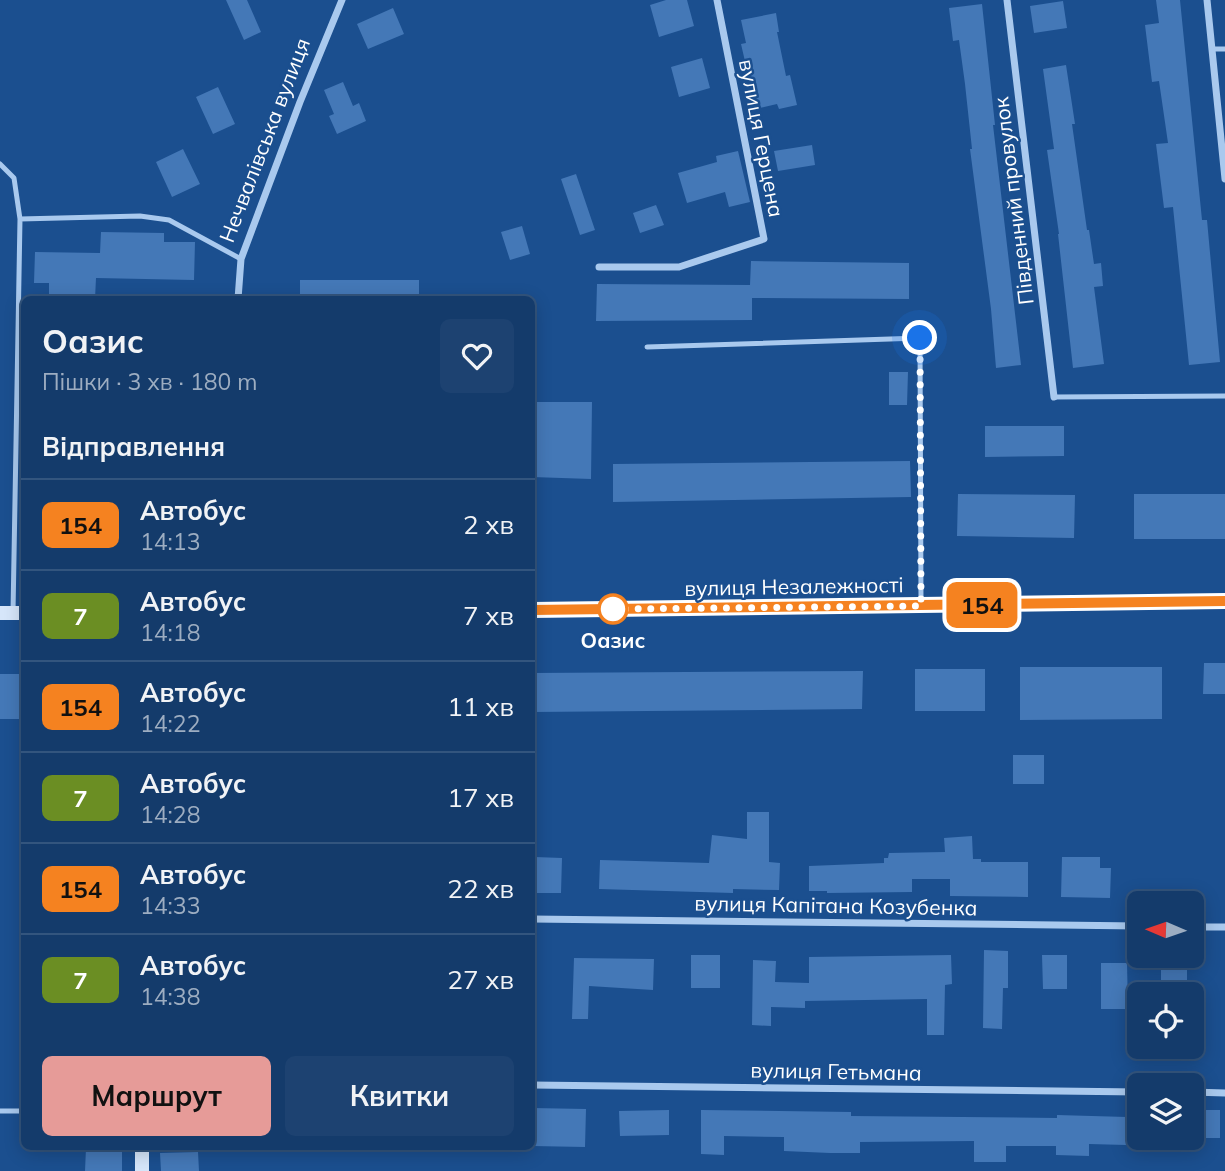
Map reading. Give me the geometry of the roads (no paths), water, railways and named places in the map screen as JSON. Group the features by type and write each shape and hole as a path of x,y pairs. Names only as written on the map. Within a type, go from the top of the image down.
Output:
{"street":[{"name":"Нечвалівська вулиця","path":"239,296 241,259 342,0"},
{"name":"вулиця Герцена","path":"599,267 679,267 764,239 717,0"},
{"name":"Південний провулок","path":"1007,0 1054,397"},
{"path":"1207,0 1225,179"},
{"name":"вулиця Незалежності","path":"535,610 1225,601"},
{"name":"вулиця Капітана Козубенка","path":"535,919 1127,926"},
{"path":"1204,927 1225,927"},
{"name":"вулиця Гетьмана","path":"535,1085 1127,1092"},
{"path":"1204,1092 1225,1093"},
{"path":"142,1150 142,1171"}],"lane":[{"path":"1212,49 1225,49"},
{"path":"0,164 14,178 20,219 13,613"},
{"path":"20,219 140,216 170,220 241,259"},
{"path":"647,347 920,338 921,606"},
{"path":"1054,397 1225,396"},
{"path":"0,1111 21,1111"}],"place":[{"name":"Оазис","path":"613,609"}]}
